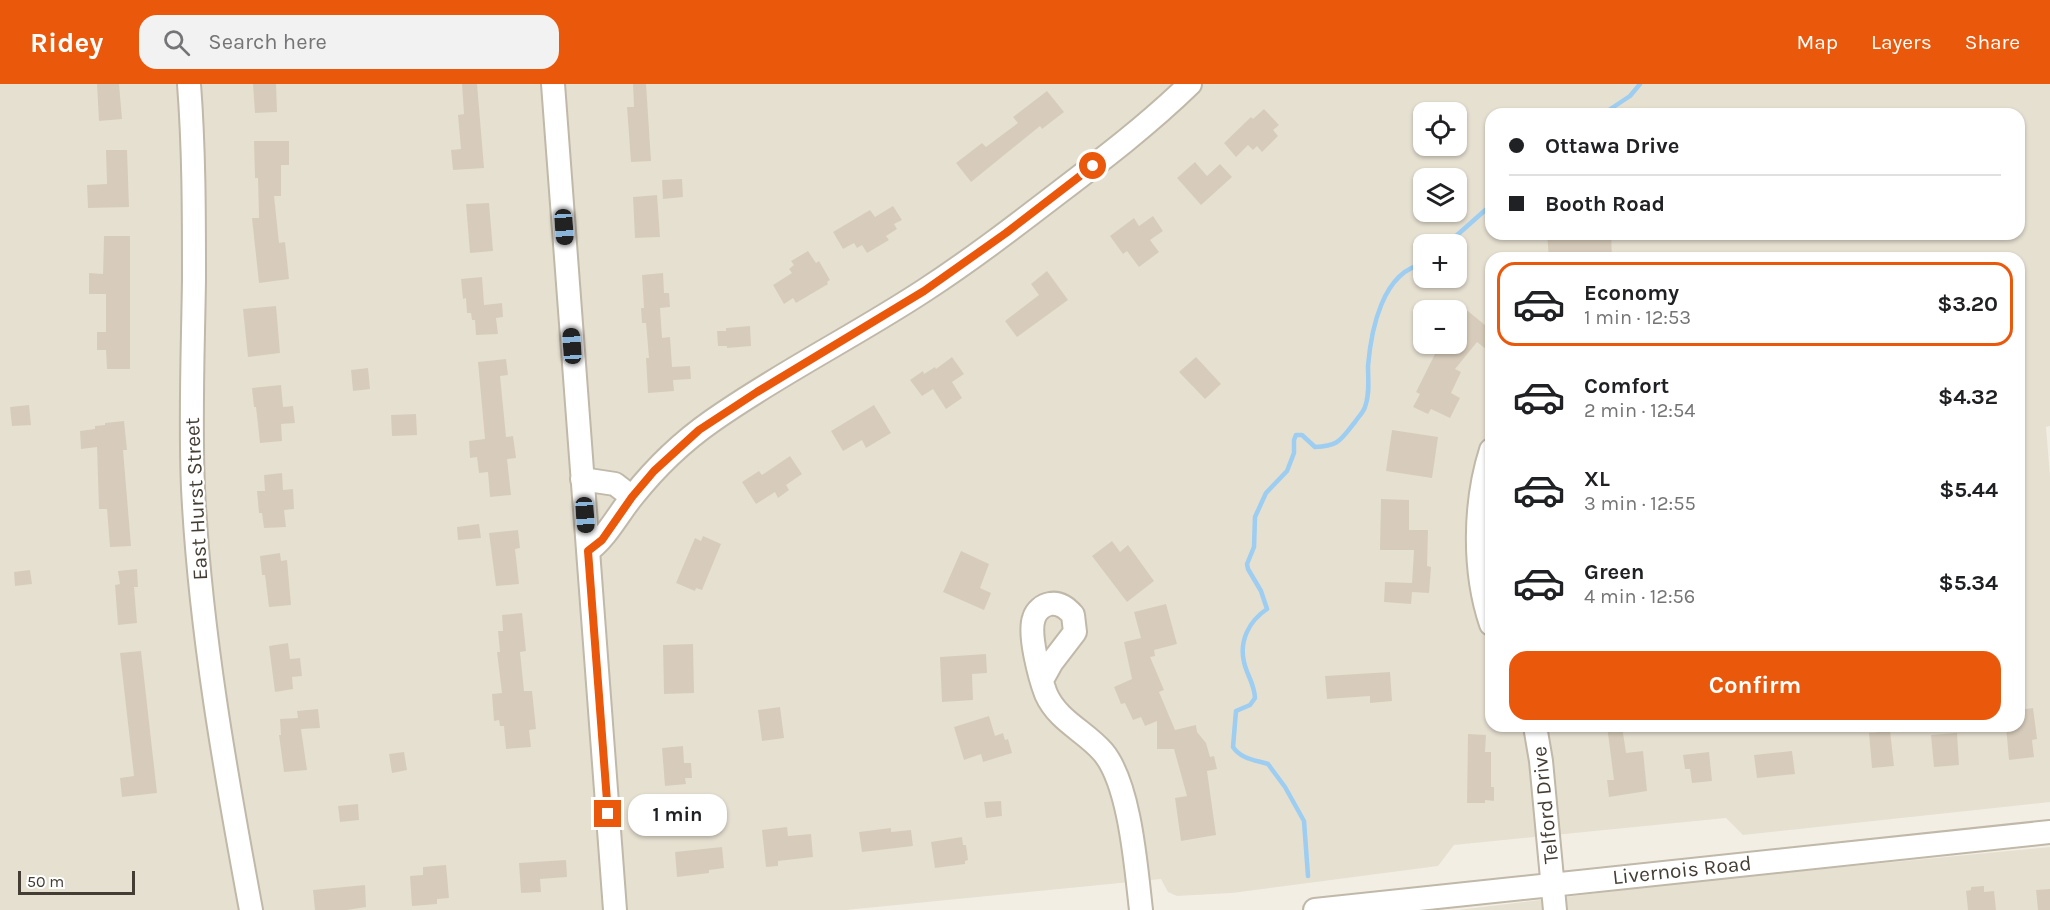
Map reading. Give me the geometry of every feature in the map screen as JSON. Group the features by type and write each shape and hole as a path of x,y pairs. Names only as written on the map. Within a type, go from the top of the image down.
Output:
{"street":[{"name":"East Hurst Street","path":"189,84 194,178 192,402 196,522 206,642 214,700 251,910"},
{"path":"553,84 615,910"},
{"path":"588,551 602,540 632,497 660,465 699,430 757,392 924,291 966,262 1086,172 1142,127 1190,84"},
{"path":"1485,475 1481,492 1479,564 1485,605"},
{"path":"582,479 615,484 632,497"},
{"path":"1042,680 1055,710 1102,751 1116,772 1124,795 1142,910"},
{"name":"Telford Drive","path":"1536,732 1541,761 1555,910"},
{"name":"Livernois Road","path":"1315,910 2050,832"}],"shaded area":[{"path":"0,84 545,84 606,910 0,910"},
{"path":"563,84 2050,84 2050,426 2046,427 2050,476 2050,802 1743,835 1726,818 1454,845 1438,866 1232,893 1177,896 1168,892 1161,879 846,910 625,910"},
{"path":"2050,847 2050,910 1458,910 1699,881"}],"building":[{"path":"97,84 119,84 122,119 99,121"},
{"path":"253,84 276,84 277,112 255,113"},
{"path":"462,84 477,84 484,168 453,170 451,150 461,149 458,115 464,114"},
{"path":"633,84 646,84 651,161 631,162 627,107 634,107"},
{"path":"1047,91 1064,112 1042,129 1040,126 971,182 956,163 982,143 986,147 1018,123 1013,117"},
{"path":"1264,109 1279,125 1273,130 1278,136 1262,152 1257,146 1253,150 1248,145 1236,157 1224,143 1251,117 1253,119"},
{"path":"254,141 289,141 289,165 281,165 281,196 274,196 279,243 285,242 289,279 259,283 252,218 259,218"},
{"path":"106,150 127,150 129,207 88,208 87,185 107,184"},
{"path":"1195,162 1207,176 1220,164 1232,177 1201,205 1177,178"},
{"path":"682,179 683,197 663,199 662,180"},
{"path":"657,195 660,237 635,238 633,197"},
{"path":"489,203 493,251 470,253 466,204"},
{"path":"893,206 902,220 894,224 897,229 886,236 889,240 867,253 862,245 857,248 854,243 843,249 833,232 870,210 875,217"},
{"path":"1153,216 1163,231 1150,240 1159,252 1139,267 1127,251 1123,254 1110,236 1134,218 1139,226"},
{"path":"104,236 130,236 130,369 107,369 106,350 97,350 97,332 106,332 106,294 89,294 89,273 103,274"},
{"path":"1548,240 1611,240 1612,252 1548,252"},
{"path":"808,251 816,263 819,261 830,280 828,284 796,303 793,298 784,304 773,285 792,273 789,269 794,265 791,261"},
{"path":"1047,271 1068,300 1017,337 1005,321 1039,295 1031,284"},
{"path":"663,273 664,293 669,293 670,307 660,308 662,338 670,337 672,367 690,366 691,379 673,380 674,391 648,393 646,358 649,358 646,323 642,323 641,308 644,308 642,275"},
{"path":"482,277 484,305 502,303 503,317 496,318 498,334 476,335 475,320 472,320 471,313 467,313 466,298 463,299 461,279"},
{"path":"276,306 280,353 248,357 243,309"},
{"path":"1467,310 1485,325 1485,348 1477,342 1455,369 1461,372 1451,393 1460,398 1450,418 1431,409 1428,414 1413,407 1420,394 1416,392 1435,354 1467,354"},
{"path":"750,326 751,346 727,348 727,346 718,346 717,331"},
{"path":"952,357 964,374 952,382 962,398 946,409 933,389 922,396 910,380 923,371 924,374 935,367 936,369"},
{"path":"1196,357 1221,384 1205,399 1179,372"},
{"path":"506,359 508,375 500,376 506,437 513,436 516,458 507,459 511,495 490,497 488,472 479,473 477,457 470,458 469,441 485,439 478,362"},
{"path":"368,368 370,389 353,391 351,370"},
{"path":"281,385 283,407 293,406 295,423 281,424 282,441 260,443 252,388"},
{"path":"29,405 31,425 12,426 10,407"},
{"path":"874,405 891,433 866,448 862,440 843,451 831,431"},
{"path":"416,414 417,435 392,436 391,415"},
{"path":"124,421 127,450 123,450 131,546 110,547 107,509 99,509 97,447 81,449 80,431 95,429 95,426 105,425 105,423"},
{"path":"1392,430 1438,437 1432,478 1386,471"},
{"path":"790,456 802,474 786,485 789,490 778,498 775,492 756,504 742,482 759,471 762,475"},
{"path":"282,473 283,490 293,489 294,509 284,510 286,527 264,528 262,513 259,513 257,491 265,491 264,475"},
{"path":"1381,499 1409,500 1409,530 1428,530 1427,566 1431,567 1429,593 1412,592 1411,604 1384,602 1385,582 1412,583 1414,550 1380,550"},
{"path":"479,524 481,538 458,540 457,527"},
{"path":"518,530 520,548 515,549 519,584 496,586 489,533"},
{"path":"703,536 721,544 702,590 696,588 695,591 676,583 695,538 701,541"},
{"path":"1112,541 1120,552 1128,545 1154,581 1127,602 1092,556"},
{"path":"961,551 989,564 980,588 991,593 984,610 943,592"},
{"path":"280,553 281,561 287,560 291,605 269,607 260,556"},
{"path":"137,569 138,587 134,587 137,623 118,625 115,585 120,584 118,571"},
{"path":"30,570 32,584 15,586 14,572"},
{"path":"1166,604 1177,644 1154,650 1155,656 1150,657 1164,690 1159,692 1175,730 1196,725 1197,732 1206,743 1210,757 1214,756 1217,769 1207,771 1216,835 1181,841 1175,798 1187,796 1174,749 1157,749 1157,721 1145,726 1141,717 1133,720 1125,703 1121,704 1114,687 1132,679 1124,642 1141,638 1134,612"},
{"path":"522,613 526,651 520,652 524,691 532,691 536,729 529,730 531,747 506,749 504,726 500,726 499,720 494,721 492,694 502,693 497,652 500,652 498,631 503,631 502,615"},
{"path":"288,643 290,659 300,658 302,676 292,677 293,689 275,692 269,646"},
{"path":"693,644 694,693 664,694 663,645"},
{"path":"141,651 157,793 122,797 120,778 134,776 120,653"},
{"path":"986,654 987,673 972,674 973,700 942,702 940,657"},
{"path":"1390,672 1392,701 1370,703 1370,696 1327,699 1325,676"},
{"path":"780,707 784,738 762,741 758,710"},
{"path":"2033,708 2037,739 2032,740 2034,757 2009,760 2007,732 2025,732 2025,709"},
{"path":"318,709 320,728 301,729 307,770 284,772 279,735 281,735 280,719 298,718 297,711"},
{"path":"989,716 995,736 1003,733 1005,740 1008,739 1012,753 983,762 981,754 964,760 954,727"},
{"path":"1608,732 1623,732 1626,753 1643,751 1647,791 1609,797 1607,780 1614,780"},
{"path":"1890,732 1894,766 1872,768 1869,733"},
{"path":"1957,733 1959,765 1934,767 1931,735"},
{"path":"1468,734 1486,735 1485,752 1491,752 1491,787 1494,787 1494,801 1467,803"},
{"path":"683,746 684,763 691,763 692,778 685,778 686,784 665,786 662,748"},
{"path":"1792,751 1795,774 1757,778 1754,755"},
{"path":"404,752 407,770 392,773 389,754"},
{"path":"1709,752 1712,781 1692,783 1690,769 1685,769 1683,755"},
{"path":"1001,801 1002,816 986,818 984,802"},
{"path":"358,804 359,820 340,822 338,806"},
{"path":"787,827 788,836 811,834 813,857 778,861 778,866 766,867 762,830"},
{"path":"891,828 891,832 911,830 913,846 862,852 859,832"},
{"path":"962,837 963,845 966,845 968,860 965,864 935,868 931,842"},
{"path":"722,847 724,868 709,870 709,873 677,877 675,852"},
{"path":"566,860 567,877 540,879 541,892 521,893 519,863"},
{"path":"446,865 449,898 437,899 437,904 412,906 410,876 423,875 423,867"},
{"path":"365,885 366,907 347,910 315,910 313,890"},
{"path":"1984,886 1984,892 1994,891 1996,910 1968,910 1966,891 1971,890 1971,887"},
{"path":"2050,889 2050,910 2038,910 2036,890"}],"waterway":[{"path":"1612,108 1630,96 1640,84"},
{"path":"1458,234 1485,210"},
{"path":"1308,876 1304,821 1285,787 1268,764 1244,757 1233,747 1236,711 1250,705 1255,698 1244,662 1244,639 1255,619 1267,609 1261,591 1247,564 1254,547 1255,517 1266,493 1287,471 1294,453 1296,435 1302,435 1315,447 1330,445 1343,437 1363,411 1368,397 1368,366 1372,336 1381,304 1398,278 1413,268"}],"route":[{"path":"608,814 588,551 602,540 632,497 654,471 712,420 924,291 1006,233 1093,166"}]}
